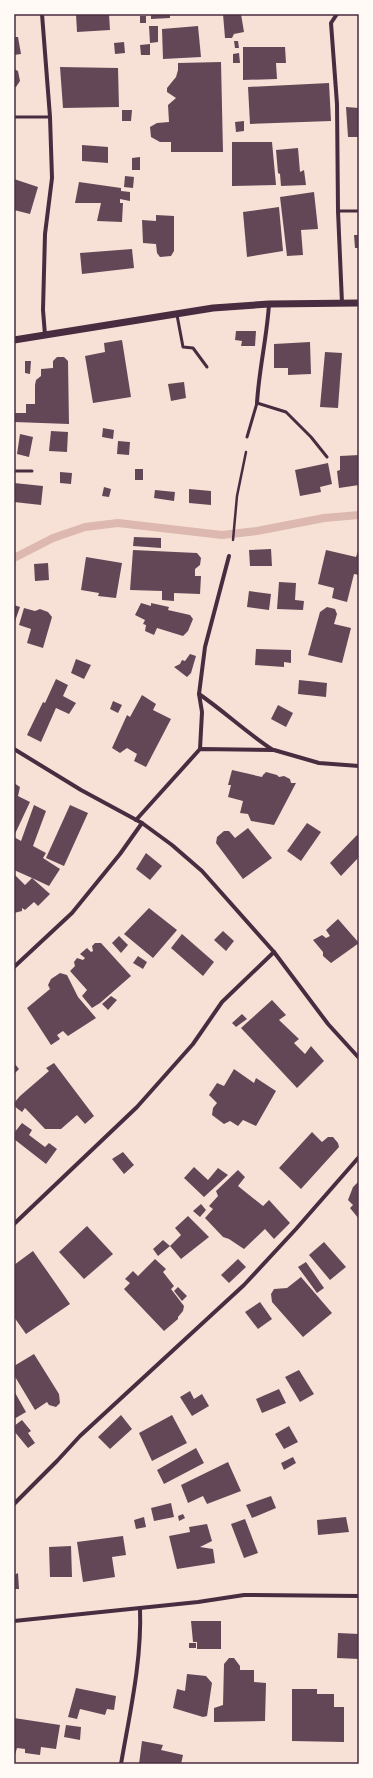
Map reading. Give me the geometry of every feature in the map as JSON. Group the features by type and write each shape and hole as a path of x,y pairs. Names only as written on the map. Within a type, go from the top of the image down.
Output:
{"street":[{"path":"42,14 50,116 52,178 45,234 43,310 45,335"},
{"path":"337,14 331,23 337,104 338,211 342,303"},
{"path":"14,340 212,308 269,304 359,302"},
{"path":"257,403 268,326 269,304"},
{"path":"136,820 200,749 202,712 199,694 205,647 229,556"},
{"path":"199,694 221,709 248,734 274,750 319,764 359,766"},
{"path":"200,749 274,750"},
{"path":"14,750 81,790 136,820 172,845 202,871 274,952 328,1024 359,1058"},
{"path":"14,967 72,913 120,854 142,824"},
{"path":"14,1224 137,1107 193,1044 222,1002 274,952"},
{"path":"14,1504 80,1436 244,1285 296,1230 359,1157"},
{"path":"14,1621 140,1608 244,1595 359,1596"},
{"path":"122,1764 138,1662 141,1630 140,1608"}],"lane":[{"path":"14,117 50,116"},
{"path":"338,211 359,211"},
{"path":"177,313 183,347 194,348 207,367"},
{"path":"247,437 257,403 286,412 311,437 327,457"},
{"path":"14,471 32,471"}],"path":[{"path":"232,542 247,437"}],"building":[{"path":"76,14 109,14 110,30 77,32"},
{"path":"151,14 170,14 170,18 151,19"},
{"path":"223,14 241,14 244,32 234,34 232,38 225,38"},
{"path":"140,16 146,16 146,23 140,23"},
{"path":"149,26 158,26 158,42 150,43"},
{"path":"198,26 201,57 163,59 162,29"},
{"path":"14,37 18,37 21,54 14,55"},
{"path":"234,41 238,41 239,48 235,48"},
{"path":"124,42 125,53 115,54 114,43"},
{"path":"150,44 150,55 141,55 140,45"},
{"path":"243,47 285,47 286,63 276,63 277,79 243,80"},
{"path":"239,53 240,63 233,63 233,54"},
{"path":"221,62 223,152 171,152 171,142 160,142 151,137 150,127 157,123 169,122 168,105 176,98 167,92 167,88 176,77 178,63"},
{"path":"60,67 118,68 119,107 63,108"},
{"path":"14,69 18,71 20,81 16,87 14,87"},
{"path":"329,83 331,121 250,124 248,87"},
{"path":"346,107 359,108 359,137 348,137"},
{"path":"122,110 132,110 131,121 122,121"},
{"path":"244,121 244,131 236,132 235,122"},
{"path":"232,142 272,142 276,185 232,186"},
{"path":"82,145 108,147 108,163 82,161"},
{"path":"298,148 300,172 304,170 306,185 281,186 276,150"},
{"path":"140,157 140,170 132,170 132,158"},
{"path":"125,176 134,177 133,188 124,187"},
{"path":"14,179 38,187 30,214 14,210"},
{"path":"79,182 121,188 121,191 130,192 130,201 120,199 120,203 123,203 122,222 97,221 101,203 75,203"},
{"path":"314,192 318,229 301,230 303,255 287,256 280,197"},
{"path":"279,207 283,251 247,257 243,212"},
{"path":"156,215 174,216 174,251 171,256 160,257 157,253 156,244 143,243 142,220 156,221"},
{"path":"354,235 359,235 359,248 355,248"},
{"path":"132,249 134,268 82,274 80,253"},
{"path":"236,331 256,331 255,346 241,346 242,341 235,340"},
{"path":"122,340 131,397 93,403 85,356 105,352 104,343"},
{"path":"310,342 311,374 288,375 288,368 274,368 274,344"},
{"path":"325,352 342,353 338,408 320,407"},
{"path":"57,357 64,357 68,361 69,424 14,422 14,413 26,413 26,404 35,404 35,385 36,380 41,376 41,369 53,368 53,361"},
{"path":"25,361 31,361 30,374 25,373"},
{"path":"184,382 186,398 171,401 168,384"},
{"path":"103,428 114,430 113,439 102,437"},
{"path":"51,431 68,432 67,452 49,451"},
{"path":"20,434 33,437 29,457 17,454"},
{"path":"118,441 130,442 129,455 117,454"},
{"path":"359,455 359,485 339,488 337,471 340,470 340,456"},
{"path":"328,463 332,484 320,487 321,492 300,496 295,470"},
{"path":"135,469 143,469 143,480 135,480"},
{"path":"60,472 72,473 71,484 60,483"},
{"path":"14,483 43,486 41,505 14,502"},
{"path":"104,487 111,489 109,497 102,496"},
{"path":"189,489 211,491 211,505 189,503"},
{"path":"155,490 175,492 174,501 154,498"},
{"path":"134,537 161,538 161,548 133,546"},
{"path":"359,548 359,575 354,574 347,602 332,598 334,588 318,584 326,550 356,557"},
{"path":"271,549 272,566 250,566 249,550"},
{"path":"133,550 197,553 201,558 200,565 195,569 195,576 201,576 200,594 174,593 174,601 162,600 162,591 130,590"},
{"path":"86,557 122,563 116,598 98,596 99,593 81,590"},
{"path":"48,563 49,580 35,581 34,564"},
{"path":"279,582 296,583 295,600 304,601 303,610 277,609"},
{"path":"249,591 271,594 269,610 247,607"},
{"path":"141,603 151,606 151,603 169,607 168,610 190,615 193,619 188,631 183,636 157,628 154,635 145,631 146,625 143,624 145,620 135,615"},
{"path":"14,605 20,607 14,624"},
{"path":"327,607 335,609 337,614 334,624 351,628 342,663 308,655 320,612"},
{"path":"24,608 35,611 40,609 48,612 52,617 43,648 27,643 31,629 19,625"},
{"path":"256,649 291,650 291,663 284,662 284,667 255,665"},
{"path":"190,654 196,656 191,673 187,677 174,667 180,664 182,660 185,661"},
{"path":"76,659 91,665 84,679 71,673"},
{"path":"56,679 68,685 63,696 76,703 69,714 56,708 41,742 27,735 43,702 45,703"},
{"path":"299,680 327,683 326,697 298,694"},
{"path":"142,695 156,704 153,710 171,719 146,767 134,761 137,754 127,748 120,753 112,748 127,715 130,717"},
{"path":"113,701 122,705 118,713 110,709"},
{"path":"278,705 293,713 286,727 271,719"},
{"path":"232,770 262,777 266,772 279,777 284,776 290,779 291,783 296,783 274,825 251,821 248,814 240,813 243,801 228,797 231,785 228,785"},
{"path":"14,783 20,787 18,796 30,802 14,836"},
{"path":"34,805 46,811 33,846 46,853 43,858 60,869 49,886 14,870 14,837 21,841"},
{"path":"70,805 88,813 64,866 46,858"},
{"path":"307,823 321,832 301,861 287,851"},
{"path":"248,828 272,858 243,879 216,843 217,837 224,831 229,831 235,838"},
{"path":"359,833 359,857 341,876 330,863"},
{"path":"146,853 162,866 150,880 136,869"},
{"path":"14,874 25,885 32,878 50,894 38,906 34,902 25,910 22,908 22,911 14,913"},
{"path":"149,908 177,930 153,958 124,934"},
{"path":"338,919 359,943 331,963 323,956 323,952 313,940 322,935 326,938 330,936 326,930"},
{"path":"223,931 234,941 226,951 214,940"},
{"path":"182,934 214,962 203,976 171,948"},
{"path":"119,936 128,945 121,953 112,943"},
{"path":"95,943 101,943 131,976 100,1003 92,1008 82,996 87,990 70,971 75,966 74,962 77,958 83,960 85,958 80,954 87,948 91,952 93,951 92,946"},
{"path":"138,956 147,962 143,969 133,963"},
{"path":"60,973 67,975 78,997 96,1018 68,1036 63,1031 57,1035 60,1039 51,1045 27,1008 50,989 48,985 51,979"},
{"path":"111,996 117,1000 108,1010 102,1004"},
{"path":"272,1000 286,1015 279,1020 299,1039 294,1043 305,1054 311,1046 324,1061 297,1088 241,1028"},
{"path":"242,1014 247,1019 236,1027 232,1023"},
{"path":"14,1063 19,1069 14,1074"},
{"path":"54,1063 94,1116 85,1124 77,1115 61,1129 45,1129 25,1108 22,1112 14,1106 14,1103 20,1096 49,1071 46,1068"},
{"path":"234,1069 254,1083 256,1078 276,1091 256,1126 243,1120 238,1126 230,1121 224,1124 212,1115 213,1108 217,1103 209,1095 217,1083 224,1086"},
{"path":"22,1123 32,1130 29,1135 45,1147 49,1143 57,1149 46,1164 14,1139 14,1133"},
{"path":"312,1132 322,1142 328,1137 333,1137 338,1143 339,1147 301,1189 279,1168"},
{"path":"123,1152 134,1165 124,1174 112,1159"},
{"path":"194,1167 208,1180 218,1168 228,1175 204,1197 184,1178"},
{"path":"238,1170 245,1177 238,1186 263,1206 269,1200 290,1223 274,1239 265,1229 244,1249 229,1239 223,1237 205,1218 213,1209 209,1206 218,1196 216,1191"},
{"path":"359,1181 359,1219 350,1208 353,1205 348,1200 353,1187"},
{"path":"201,1204 206,1210 200,1217 193,1211"},
{"path":"188,1216 209,1237 181,1259 170,1246 181,1235 175,1228"},
{"path":"87,1226 113,1254 84,1279 59,1252"},
{"path":"163,1240 170,1246 158,1256 153,1249"},
{"path":"324,1242 346,1267 330,1280 309,1255"},
{"path":"33,1251 70,1304 26,1334 14,1317 14,1265"},
{"path":"155,1259 166,1269 163,1272 174,1286 171,1289 184,1306 178,1319 164,1331 124,1289 130,1283 125,1279 133,1271 138,1276"},
{"path":"238,1259 246,1267 229,1283 221,1275"},
{"path":"306,1262 324,1288 317,1293 298,1267"},
{"path":"301,1277 332,1313 303,1337 272,1302 271,1294 274,1289 287,1288"},
{"path":"178,1287 187,1296 182,1301 174,1291"},
{"path":"260,1302 272,1319 258,1329 245,1312"},
{"path":"34,1354 59,1394 60,1403 56,1407 49,1405 47,1402 35,1410 14,1375 14,1366"},
{"path":"299,1370 314,1394 300,1402 285,1377"},
{"path":"279,1389 286,1403 262,1413 256,1399"},
{"path":"14,1391 26,1412 14,1419"},
{"path":"190,1391 194,1399 202,1394 209,1406 192,1416 180,1397"},
{"path":"121,1415 132,1429 110,1449 98,1437"},
{"path":"172,1415 187,1443 152,1461 139,1433"},
{"path":"22,1420 31,1431 28,1433 35,1443 28,1448 14,1431 14,1426"},
{"path":"289,1426 298,1442 284,1449 275,1434"},
{"path":"196,1448 204,1463 164,1484 157,1470"},
{"path":"293,1457 296,1463 284,1470 281,1463"},
{"path":"228,1462 241,1491 207,1504 203,1496 188,1503 181,1485"},
{"path":"271,1496 276,1508 252,1518 246,1505"},
{"path":"171,1503 174,1517 154,1521 151,1508"},
{"path":"183,1514 185,1518 179,1521 178,1516"},
{"path":"144,1517 146,1527 136,1529 134,1520"},
{"path":"346,1517 349,1532 318,1535 317,1520"},
{"path":"245,1519 258,1553 244,1558 231,1524"},
{"path":"207,1524 212,1541 200,1547 213,1549 215,1563 177,1569 169,1536 190,1532 189,1527"},
{"path":"123,1536 126,1555 112,1557 115,1577 83,1582 77,1542"},
{"path":"71,1546 72,1577 50,1577 49,1547"},
{"path":"18,1573 19,1589 14,1589 14,1575"},
{"path":"191,1621 221,1621 221,1649 197,1649 197,1642 193,1642"},
{"path":"338,1633 359,1634 359,1659 337,1658"},
{"path":"189,1643 196,1643 196,1648 189,1648"},
{"path":"229,1658 234,1658 240,1666 240,1670 254,1670 254,1682 266,1683 265,1721 214,1722 214,1708 223,1705 224,1664"},
{"path":"187,1674 206,1676 212,1683 207,1716 203,1717 173,1708 177,1689 185,1691"},
{"path":"76,1688 116,1696 114,1710 107,1709 105,1715 80,1709 77,1719 68,1717"},
{"path":"292,1689 317,1689 317,1694 334,1694 334,1707 344,1707 344,1742 292,1741"},
{"path":"14,1718 60,1725 56,1749 41,1747 40,1755 25,1753 25,1749 17,1748 14,1758"},
{"path":"66,1725 81,1727 80,1740 64,1737"},
{"path":"142,1741 163,1745 161,1750 183,1755 181,1764 139,1764"}],"waterway":[{"path":"14,558 53,538 85,527 118,523 222,535 257,531 324,518 359,515"}]}
